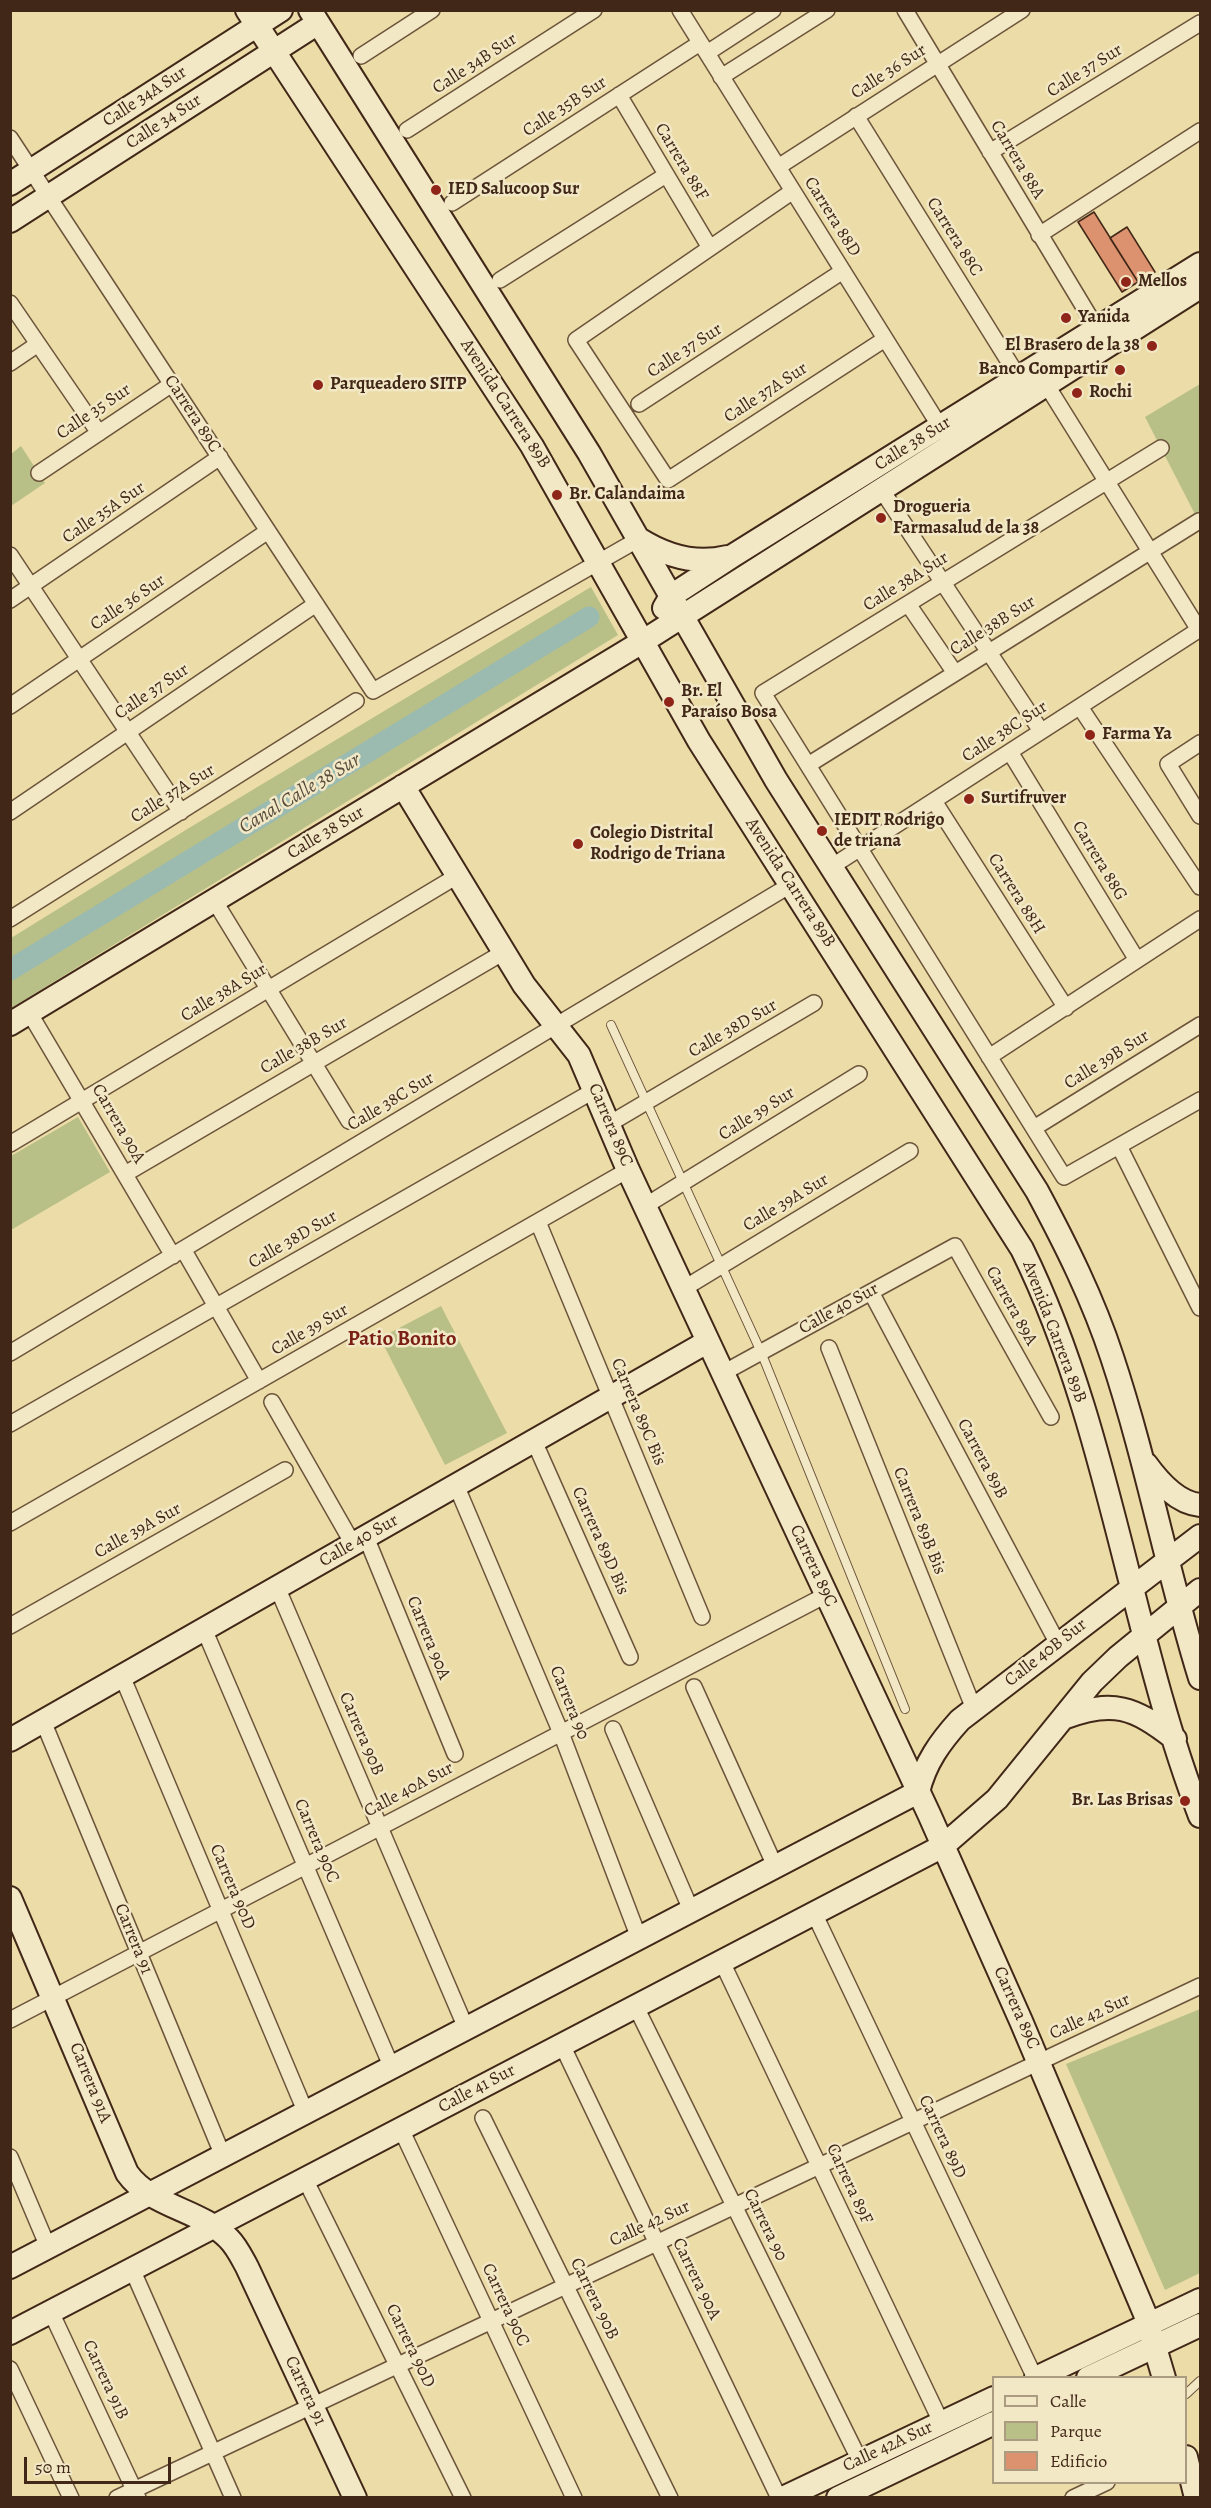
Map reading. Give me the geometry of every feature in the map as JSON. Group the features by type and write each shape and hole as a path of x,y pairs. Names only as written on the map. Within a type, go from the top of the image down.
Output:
{"street":[{"name":"Calle 34A Sur","path":"10,184 252,18 281,10"},
{"path":"361,56 432,10"},
{"name":"Calle 34B Sur","path":"407,130 594,10"},
{"name":"Carrera 88D","path":"680,10 945,436"},
{"name":"Calle 35B Sur","path":"452,203 619,95 774,10"},
{"path":"722,76 827,10"},
{"name":"Carrera 88A","path":"905,10 1097,329"},
{"name":"Calle 36 Sur","path":"778,167 1022,10"},
{"path":"314,17 562,410 639,539 776,780 1025,1173 1065,1243 1089,1296 1112,1358 1200,1678"},
{"name":"Calle 34 Sur","path":"10,221 274,51 314,17"},
{"name":"Avenida Carrera 89B","path":"252,18 532,446 699,741 1001,1214 1043,1292 1083,1404 1143,1636 1200,1816"},
{"name":"Calle 37 Sur","path":"990,152 1200,23"},
{"name":"Carrera 88F","path":"619,95 710,248"},
{"name":"Carrera 88C","path":"856,116 1019,378"},
{"path":"1039,235 1200,131"},
{"name":"Carrera 89C","path":"10,138 373,691 599,562"},
{"path":"500,280 666,175"},
{"path":"710,248 793,191"},
{"name":"Calle 37A Sur","path":"710,248 576,339 668,480 885,339"},
{"name":"Calle 38 Sur","path":"20,1018 642,642 881,489 1019,378 1200,264"},
{"name":"Calle 37 Sur","path":"639,404 843,271"},
{"name":"Calle 38 Sur","path":"642,642 671,596 734,555 945,436 1046,384 1200,286"},
{"path":"10,303 99,433"},
{"path":"10,363 38,344"},
{"name":"Calle 35 Sur","path":"39,473 172,384"},
{"path":"1046,384 1200,629"},
{"name":"Calle 38A Sur","path":"808,765 763,693 1161,448"},
{"name":"Calle 35A Sur","path":"10,600 220,457"},
{"path":"881,489 1041,731"},
{"name":"Calle 38B Sur","path":"808,765 1199,521"},
{"name":"Calle 36 Sur","path":"10,706 268,531"},
{"path":"639,539 657,550 678,558 706,560 734,555"},
{"path":"599,562 639,539"},
{"path":"10,555 181,812"},
{"name":"Calle 37 Sur","path":"10,812 316,604"},
{"path":"908,604 955,673"},
{"name":"Calle 38C Sur","path":"831,867 1200,629"},
{"name":"Calle 37A Sur","path":"10,919 356,701"},
{"path":"1080,707 1200,887"},
{"path":"1200,743 1168,764 1200,816"},
{"name":"Carrera 88G","path":"1010,752 1137,960"},
{"path":"808,765 1064,1177 1119,1146 1199,1106"},
{"name":"Carrera 89C","path":"403,786 524,985 579,1055 628,1170 943,1846 1040,2062 1148,2324 1164,2376"},
{"name":"Carrera 88H","path":"934,801 1066,1008"},
{"name":"Calle 38A Sur","path":"10,1144 458,876"},
{"name":"Calle 38C Sur","path":"10,1353 792,884"},
{"path":"214,900 349,1121"},
{"path":"989,1057 1200,919"},
{"name":"Calle 38B Sur","path":"125,1174 504,952"},
{"name":"Calle 38D Sur","path":"609,1124 814,1004"},
{"name":"Carrera 90A","path":"20,1018 82,1101 125,1174 216,1306 259,1381"},
{"name":"Calle 39B Sur","path":"1034,1128 1200,1025"},
{"name":"Calle 39 Sur","path":"645,1206 859,1074"},
{"name":"Calle 38D Sur","path":"10,1424 595,1090"},
{"path":"1119,1146 1200,1308"},
{"name":"Calle 39A Sur","path":"683,1289 910,1151"},
{"name":"Calle 39 Sur","path":"10,1523 628,1170"},
{"name":"Carrera 89C Bis","path":"538,1222 702,1617"},
{"name":"Calle 40 Sur","path":"723,1373 955,1246"},
{"name":"Carrera 89A","path":"955,1246 1051,1417"},
{"name":"Carrera 89B","path":"871,1292 1058,1644"},
{"name":"Calle 40 Sur","path":"10,1740 707,1342"},
{"name":"Carrera 89B Bis","path":"829,1348 974,1709"},
{"name":"Carrera 90A","path":"272,1402 360,1540 455,1754"},
{"name":"Carrera 89D Bis","path":"534,1440 630,1657"},
{"path":"1139,1454 1164,1486 1179,1498 1200,1505"},
{"name":"Calle 39A Sur","path":"10,1626 285,1470"},
{"name":"Carrera 90","path":"456,1485 561,1733 639,1938"},
{"name":"Calle 40B Sur","path":"918,1792 924,1770 931,1757 950,1732 974,1709 1200,1536"},
{"name":"Carrera 90B","path":"277,1587 466,2028"},
{"path":"943,1846 997,1799 1036,1755 1061,1719 1092,1682 1143,1636 1200,1590"},
{"name":"Calle 40A Sur","path":"10,2020 826,1594"},
{"name":"Carrera 90C","path":"204,1629 392,2068"},
{"name":"Carrera 90D","path":"122,1676 306,2112"},
{"path":"694,1687 775,1866"},
{"path":"1061,1719 1098,1707 1116,1707 1147,1718 1175,1739"},
{"name":"Carrera 91","path":"44,1721 223,2156"},
{"path":"613,1729 691,1910"},
{"path":"10,2267 918,1792"},
{"name":"Calle 41 Sur","path":"10,2333 943,1846"},
{"name":"Carrera 91A","path":"10,1898 55,1997 127,2173 149,2195 214,2227"},
{"name":"Carrera 89D","path":"814,1913 1034,2376"},
{"name":"Carrera 89F","path":"722,1962 941,2422"},
{"name":"Calle 42 Sur","path":"117,2498 136,2493 213,2452 1200,1986"},
{"name":"Carrera 90","path":"636,2007 860,2461"},
{"name":"Carrera 90A","path":"562,2045 781,2498"},
{"name":"Carrera 90B","path":"483,2118 670,2498"},
{"name":"Carrera 90C","path":"401,2129 574,2498"},
{"path":"10,2157 48,2247"},
{"name":"Carrera 90D","path":"305,2179 463,2498"},
{"name":"Carrera 91","path":"214,2227 230,2240 247,2267 355,2498"},
{"path":"132,2269 233,2498"},
{"path":"1039,2376 1200,2300"},
{"name":"Carrera 91B","path":"51,2312 136,2493"},
{"path":"1092,2376 1200,2325"},
{"path":"10,2369 71,2498"},
{"name":"Calle 42A Sur","path":"781,2498 992,2397"},
{"name":"Calle 42A Sur","path":"838,2498 992,2423"},
{"path":"1187,2464 1196,2498"},
{"path":"1072,2498 1103,2484"}],"lane":[{"path":"611,1025 761,1352 905,1709"},
{"path":"1187,2392 1200,2381"}],"green space":[{"path":"1200,384 1200,524 1145,417"},
{"path":"21,446 45,483 11,506 11,454"},
{"path":"591,587 618,635 11,1008 11,938 189,828"},
{"path":"78,1117 110,1172 11,1230 11,1156"},
{"path":"441,1306 507,1433 445,1465 380,1338"},
{"path":"1200,2009 1200,2273 1165,2290 1066,2064"}],"building":[{"path":"1094,212 1138,282 1122,292 1078,222"},
{"path":"1127,227 1155,272 1138,282 1110,238"}],"waterway":[{"name":"Canal Calle 38 Sur","path":"10,970 589,617"}],"place":[{"name":"IED Salucoop Sur","path":"436,190"},
{"name":"Mellos","path":"1126,282"},
{"name":"Yanida","path":"1066,318"},
{"name":"El Brasero de la 38","path":"1152,346"},
{"name":"Banco Compartir","path":"1120,370"},
{"name":"Parqueadero SITP","path":"318,385"},
{"name":"Rochi","path":"1077,393"},
{"name":"Br. Calandaima","path":"557,495"},
{"name":"Drogueria Farmasalud de la 38","path":"881,518"},
{"name":"Br. El Paraíso Bosa","path":"669,702"},
{"name":"Farma Ya","path":"1090,735"},
{"name":"Surtifruver","path":"969,799"},
{"name":"IEDIT Rodrigo de triana","path":"822,831"},
{"name":"Colegio Distrital Rodrigo de Triana","path":"578,844"},
{"name":"Br. Las Brisas","path":"1185,1801"}],"district":[{"name":"Patio Bonito","path":"402,1340"}]}
